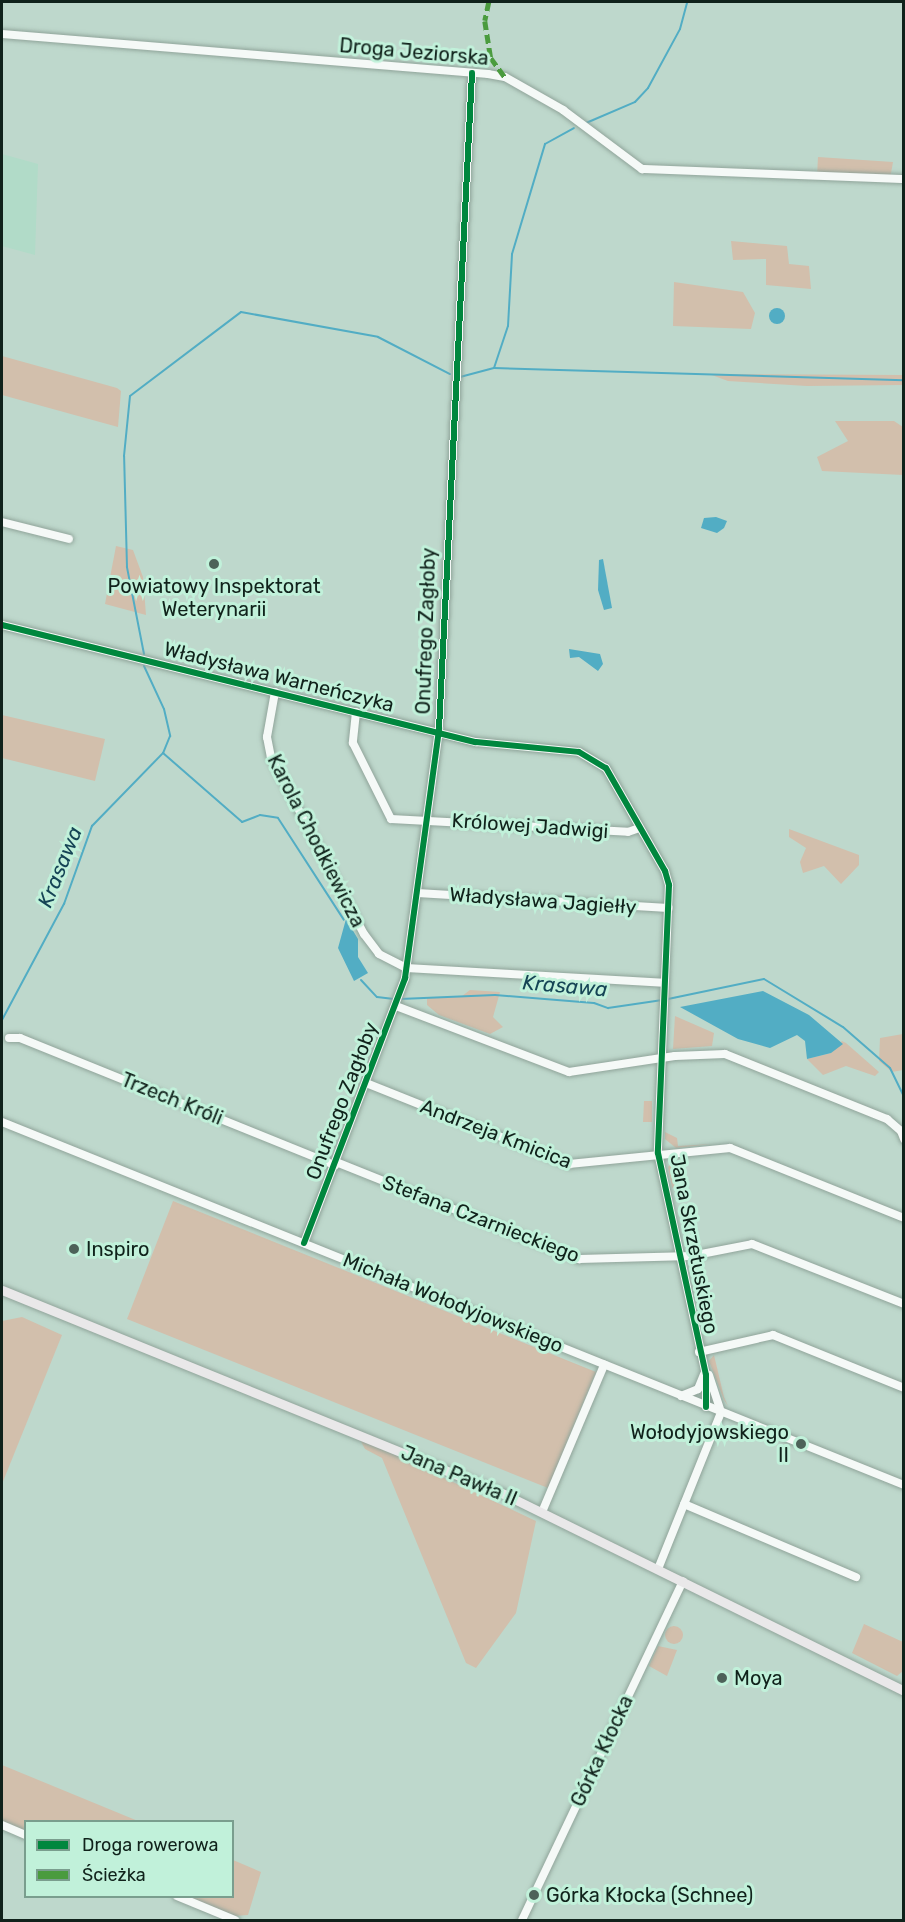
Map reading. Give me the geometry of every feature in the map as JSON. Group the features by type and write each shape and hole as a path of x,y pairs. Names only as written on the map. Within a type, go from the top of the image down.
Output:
{"main road":[{"name":"Jana Pawła II","path":"2,1290 435,1465 542,1512 903,1691"}],"street":[{"name":"Droga Jeziorska","path":"2,34 505,77 575,117 630,164 642,170 903,179"},
{"name":"Onufrego Zagłoby","path":"304,1243 397,1001 406,968 417,893 438,733 472,73"},
{"path":"2,522 69,539"},
{"name":"Władysława Warneńczyka","path":"2,625 438,733 493,745 573,751 592,757 615,781 668,878 669,908"},
{"name":"Karola Chodkiewicza","path":"275,692 267,737 271,757 368,941 386,960 406,968"},
{"name":"Królowej Jadwigi","path":"356,712 353,744 388,817 628,832 639,828"},
{"name":"Władysława Jagiełły","path":"417,893 669,908"},
{"name":"Jana Skrzetuskiego","path":"669,908 660,1059 658,1153 699,1352 721,1413"},
{"path":"406,968 664,983"},
{"path":"397,1001 568,1072 660,1059 729,1055 887,1119 901,1131 903,1139"},
{"name":"Trzech Króli","path":"9,1038 20,1038 335,1163"},
{"name":"Andrzeja Kmicica","path":"366,1083 569,1164 658,1153 738,1150 903,1218"},
{"name":"Michała Wołodyjowskiego","path":"2,1122 903,1485"},
{"name":"Stefana Czarnieckiego","path":"335,1163 579,1259 679,1256 752,1244 903,1304"},
{"path":"699,1352 773,1335 903,1388"},
{"path":"542,1512 604,1365"},
{"path":"681,1396 702,1385 704,1366"},
{"name":"Jana Skrzetuskiego","path":"704,1366 706,1407"},
{"path":"658,1569 721,1413"},
{"path":"684,1504 856,1577"},
{"name":"Górka Kłocka","path":"522,1920 683,1581"},
{"path":"2,1825 24,1834"},
{"path":"182,1898 236,1920"}],"shaded area":[{"path":"2,154 38,164 35,255 2,246"},
{"path":"818,157 893,162 890,179 817,176"},
{"path":"731,241 787,246 789,264 809,266 811,289 766,285 766,259 733,260"},
{"path":"674,282 743,292 755,313 751,329 673,326"},
{"path":"2,356 117,388 121,391 118,427 2,395"},
{"path":"709,374 903,375 903,385 807,386 728,381"},
{"path":"835,421 894,421 903,427 903,475 822,471 817,457 848,441"},
{"path":"116,546 133,550 143,577 146,615 105,604"},
{"path":"2,715 105,739 95,781 2,758"},
{"path":"789,829 859,855 859,865 841,884 824,866 803,873 800,862 806,848 789,837"},
{"path":"470,990 500,992 493,1017 503,1027 490,1034 439,1015 427,1005 427,998 462,996"},
{"path":"675,1016 714,1033 712,1046 673,1049"},
{"path":"903,1034 903,1070 892,1072 879,1061 880,1038"},
{"path":"842,1041 879,1072 875,1076 846,1066 823,1075 807,1059 831,1053"},
{"path":"644,1101 652,1101 652,1122 643,1122"},
{"path":"665,1132 677,1138 678,1146 712,1144 676,1148 665,1139"},
{"path":"675,1159 683,1183 672,1188 668,1167"},
{"path":"173,1201 596,1372 548,1488 127,1319"},
{"path":"22,1317 62,1335 2,1484 2,1321"},
{"path":"714,1355 728,1406 724,1400 709,1361"},
{"path":"359,1438 536,1521 516,1613 476,1668 466,1663 382,1458 365,1449"},
{"path":"864,1624 903,1642 903,1671 897,1676 852,1653"},
{"path":"674,1626 682,1631 683,1635 678,1643 674,1644 666,1639 665,1635 670,1627"},
{"path":"658,1646 677,1650 667,1676 649,1666"},
{"path":"2,1765 136,1820 24,1820 24,1831 2,1821"},
{"path":"234,1860 261,1872 248,1915 234,1916 189,1898 234,1898"}],"water":[{"path":"774,308 780,308 785,316 783,322 774,324 769,319 769,313"},
{"path":"716,517 727,521 724,528 717,533 701,528 704,518"},
{"path":"603,559 612,608 604,610 598,590 599,560"},
{"path":"569,649 600,654 603,664 598,671 579,657 570,658"},
{"path":"346,919 358,939 358,957 368,973 354,981 338,948"},
{"path":"763,991 809,1015 843,1044 831,1053 807,1059 805,1041 797,1035 770,1048 738,1039 680,1007"}],"waterway":[{"path":"586,123 635,102 648,88 680,29 687,2"},
{"path":"460,377 494,368 508,326 512,254 545,144 574,128"},
{"path":"144,654 127,567 124,456 130,396 241,312 378,337 450,374"},
{"path":"494,368 904,380"},
{"path":"144,666 164,709 170,736 163,753"},
{"name":"Krasawa","path":"2,1020 64,904 92,826 163,753 242,822 260,815 278,818 344,920"},
{"name":"Krasawa","path":"668,999 764,979 843,1027 890,1068 904,1097"},
{"name":"Krasawa","path":"361,980 377,997 394,999"},
{"name":"Krasawa","path":"400,999 495,995 594,1003 608,1008 662,1000"}],"marked path":[{"path":"489,2 485,21 491,58 505,77"}],"cycle path":[{"path":"304,1243 405,978 439,729 472,73"},
{"path":"2,625 476,742 579,752 606,768 665,871 669,885 658,1153 706,1375 706,1407"}],"place":[{"name":"Powiatowy Inspektorat Weterynarii","path":"214,564"},
{"name":"Inspiro","path":"74,1249"},
{"name":"Wołodyjowskiego II","path":"801,1444"},
{"name":"Moya","path":"722,1678"},
{"name":"Górka Kłocka (Schnee)","path":"534,1895"}]}
